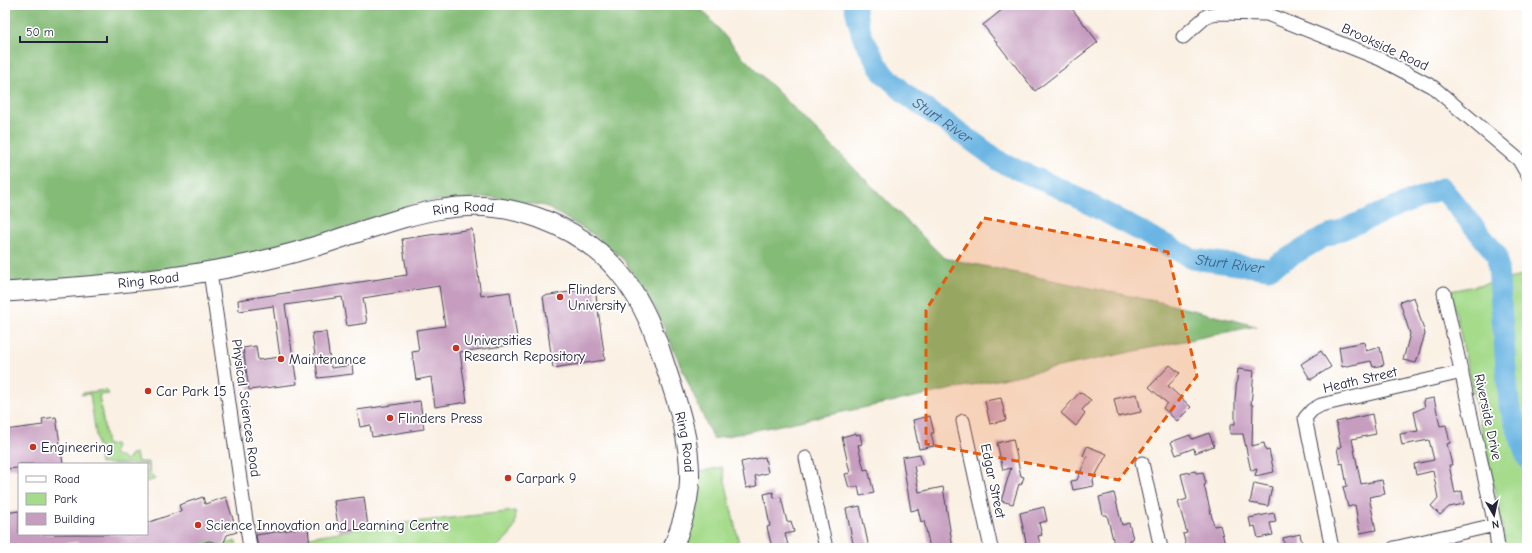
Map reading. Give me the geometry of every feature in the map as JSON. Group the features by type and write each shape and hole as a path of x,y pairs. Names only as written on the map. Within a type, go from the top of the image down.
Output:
{"street":[{"name":"Brookside Road","path":"1183,37 1208,15 1218,13 1267,14 1380,59 1433,87 1519,160 1527,174"},
{"name":"Ring Road","path":"5,292 135,282 210,272 279,257 423,213 458,207 488,206 523,212 557,225 578,235 613,265 640,301 655,333 683,427 689,470 689,489 685,509 673,548"},
{"name":"Physical Sciences Road","path":"210,272 250,548"},
{"name":"Riverside Drive","path":"1444,293 1495,525 1498,548"},
{"name":"Heath Street","path":"1332,548 1306,418 1312,410 1321,405 1462,372"},
{"name":"Edgar Street","path":"963,421 991,548"},
{"path":"806,458 826,548"},
{"path":"1142,463 1161,548"},
{"path":"1394,548 1495,525"}],"highlighted area":[{"path":"984,218 1168,252 1197,376 1119,480 926,444 926,310"}],"green space":[{"path":"5,5 698,5 742,56 944,258 1160,302 1256,326 713,439 657,312 624,260 594,235 545,206 491,197 422,202 320,237 229,261 182,269 5,284"},
{"path":"1527,275 1527,548 1505,548 1502,525 1451,291"},
{"path":"106,390 109,394 99,395 107,445 115,444 116,447 113,453 127,461 131,454 136,453 138,462 148,462 150,473 155,479 148,482 148,463 100,463 90,394 81,395 82,393"},
{"path":"722,467 740,548 682,548 698,472"},
{"path":"515,511 516,518 512,532 496,548 310,548 309,537 368,527"},
{"path":"209,541 223,545 236,541 237,548 187,548"}],"building":[{"path":"1008,5 1069,5 1098,42 1035,91 983,25"},
{"path":"472,229 481,296 510,292 518,344 460,352 467,402 435,407 431,377 416,380 412,352 419,351 416,330 445,326 439,286 363,298 367,323 347,326 342,297 285,305 297,384 249,390 243,348 256,346 258,360 280,357 273,306 239,311 238,300 407,275 402,239"},
{"path":"595,288 605,360 553,368 543,296"},
{"path":"1414,297 1425,334 1416,363 1403,360 1410,334 1400,302"},
{"path":"326,332 331,368 352,365 353,374 318,378 312,333"},
{"path":"1364,342 1366,351 1380,347 1384,365 1373,367 1371,361 1342,367 1339,347"},
{"path":"1321,351 1331,367 1310,379 1301,364"},
{"path":"1170,365 1180,373 1168,386 1191,407 1177,421 1163,408 1167,403 1149,387"},
{"path":"1238,369 1254,371 1251,405 1253,405 1252,446 1264,443 1266,451 1269,450 1274,472 1255,476 1257,469 1251,471 1243,434 1230,434 1230,424 1235,424 1235,399"},
{"path":"1080,392 1091,400 1082,410 1085,413 1076,426 1061,413"},
{"path":"1137,394 1141,412 1118,417 1114,399"},
{"path":"1001,398 1006,420 990,424 985,401"},
{"path":"1434,398 1440,426 1446,425 1450,443 1447,444 1452,465 1449,465 1455,493 1462,491 1464,504 1449,507 1440,515 1431,506 1438,498 1433,471 1416,475 1414,464 1434,460 1429,440 1402,445 1400,434 1418,431 1414,412 1425,407 1423,400"},
{"name":"Flinders Press","path":"420,401 424,429 372,437 370,425 360,427 357,410"},
{"path":"1372,414 1376,434 1352,439 1361,484 1382,480 1385,494 1369,497 1376,530 1360,533 1355,505 1348,507 1343,487 1347,486 1343,463 1340,464 1337,448 1341,447 1336,422"},
{"path":"930,416 934,433 931,433 934,446 919,449 913,420"},
{"name":"Engineering","path":"56,417 63,463 18,463 18,468 5,469 5,430 43,425 42,419"},
{"path":"856,433 856,435 860,434 862,444 858,445 864,470 868,469 874,493 860,496 858,486 849,488 845,474 850,473 842,437"},
{"path":"1209,433 1214,446 1195,453 1194,448 1176,455 1171,442 1190,435 1192,439"},
{"path":"1013,439 1021,476 1024,477 1021,485 1019,484 1013,504 1001,501 1011,468 1003,470 997,443"},
{"path":"1087,446 1107,454 1093,480 1094,486 1073,490 1071,481 1077,480 1087,457 1083,456"},
{"path":"920,454 922,464 914,466 919,492 943,487 953,548 930,548 924,521 921,522 918,509 911,511 902,457"},
{"path":"765,457 768,473 755,476 757,486 746,488 741,462"},
{"path":"1195,471 1196,473 1203,472 1206,484 1204,485 1214,526 1220,525 1226,548 1199,548 1198,543 1186,546 1183,534 1187,533 1178,502 1187,499 1181,474"},
{"path":"1254,483 1272,487 1268,506 1250,503"},
{"path":"773,492 774,498 781,497 787,522 791,521 794,532 785,534 788,545 775,548 772,548 767,527 770,526 764,494"},
{"path":"1114,493 1122,525 1129,523 1133,539 1130,540 1132,548 1115,548 1107,515 1103,515 1099,497"},
{"path":"203,497 205,504 226,497 237,532 227,535 223,545 209,541 187,548 79,548 78,542 34,548 5,548 5,513 18,511 18,535 148,535 148,523 181,511 179,505"},
{"path":"364,497 368,527 339,531 334,501"},
{"path":"860,506 869,548 854,548 846,509"},
{"path":"1044,507 1047,521 1039,523 1042,535 1038,536 1041,548 1027,548 1020,513"},
{"path":"1274,513 1276,522 1270,523 1273,535 1258,538 1255,526 1251,527 1249,518"},
{"path":"308,527 310,548 258,548 256,535"},
{"path":"1300,534 1303,548 1285,548 1283,538"}],"waterway":[{"name":"Sturt River","path":"854,5 862,36 882,72 909,97 1002,163 1059,188 1193,259 1269,269 1322,238 1442,188 1497,255 1509,405 1527,458"}],"place":[{"name":"Flinders University","path":"560,297"},
{"name":"Universities Research Repository","path":"456,348"},
{"name":"Maintenance","path":"281,359"},
{"name":"Car Park 15","path":"148,391"},
{"name":"Flinders Press","path":"390,418"},
{"name":"Engineering","path":"33,447"},
{"name":"Carpark 9","path":"508,478"},
{"name":"Science Innovation and Learning Centre","path":"198,525"}]}
